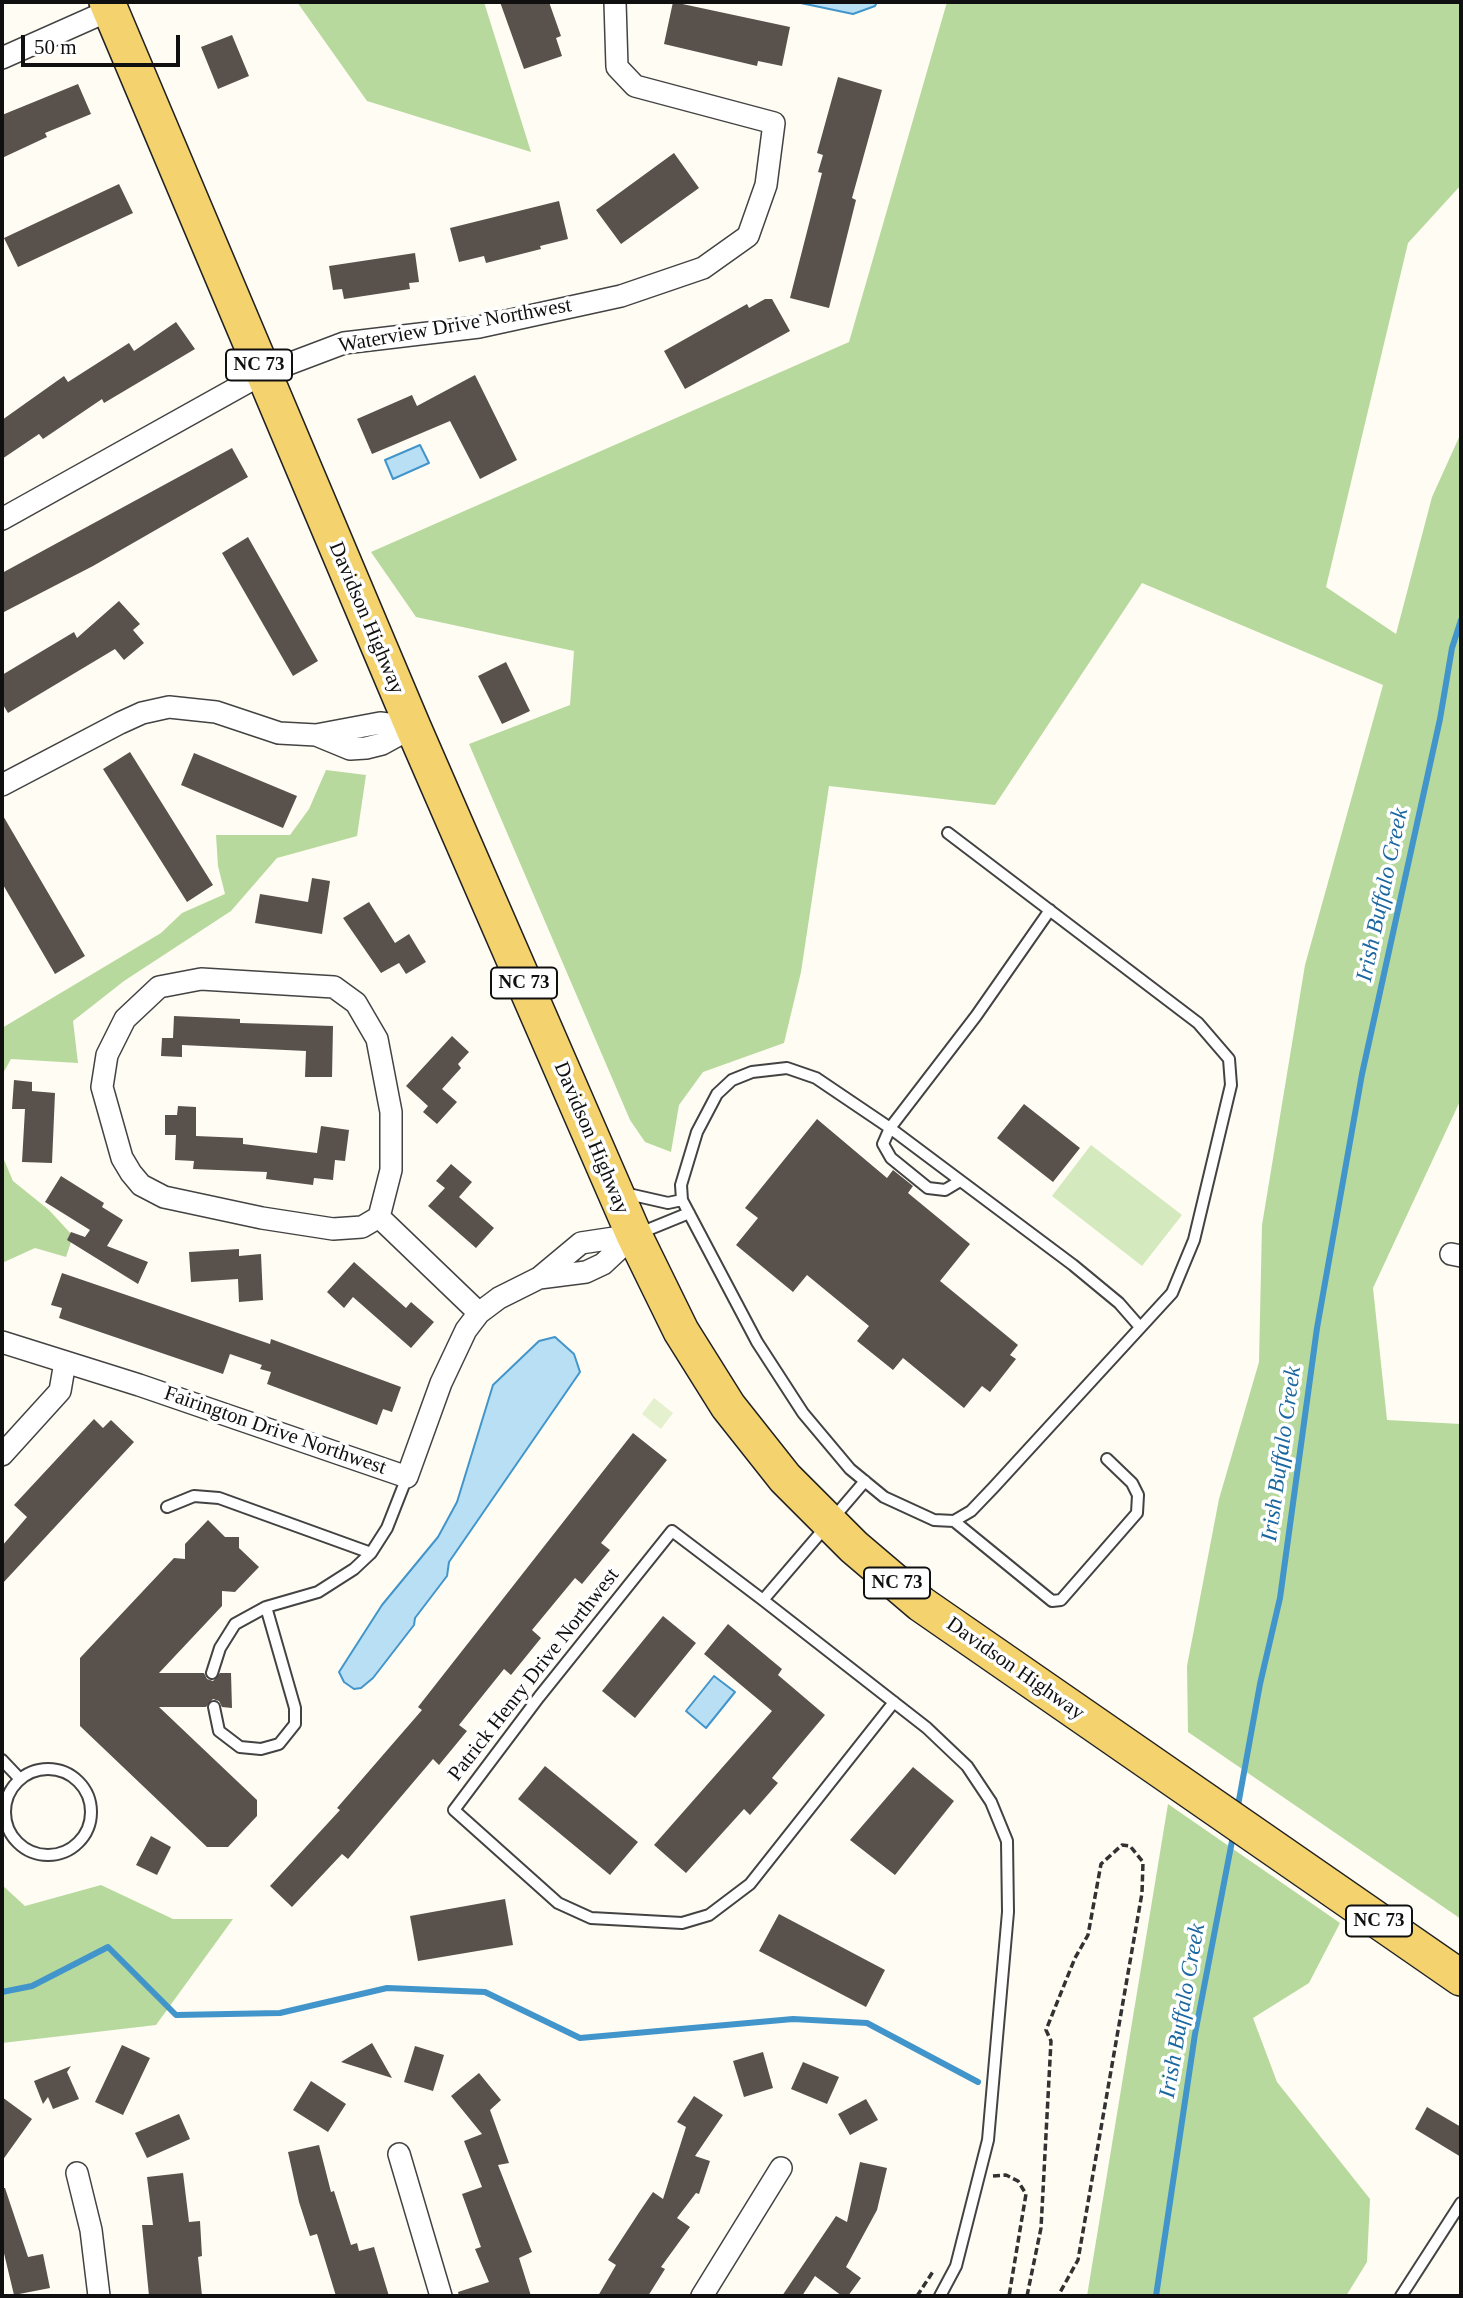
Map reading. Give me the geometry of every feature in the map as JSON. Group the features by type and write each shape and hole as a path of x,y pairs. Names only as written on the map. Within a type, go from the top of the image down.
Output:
{"main road":[{"name":"Davidson Highway","path":"108,6 262,374 634,1236 681,1331 728,1406 785,1478 828,1522 921,1604 1461,1978"}],"street":[{"name":"Waterview Drive Northwest","path":"262,374 344,343 479,327 621,296 703,268 748,236 766,185 774,123 635,86 617,67 615,2"},
{"path":"2,58 108,6"},
{"path":"2,519 262,374"},
{"path":"2,786 120,723 142,713 169,707 216,712 279,733 316,735 350,749 382,744 413,727"},
{"path":"201,979 334,987 356,1003 377,1039 391,1112 391,1170 379,1217 362,1227 334,1229 164,1197 141,1185 122,1158 102,1087 107,1055 125,1019 159,987 201,979"},
{"path":"379,1217 479,1314"},
{"name":"Fairington Drive Northwest","path":"2,1342 407,1477 440,1383 466,1330 479,1314 499,1298 539,1278 581,1243 634,1236"},
{"path":"2,1455 60,1391 65,1362"},
{"path":"399,2154 441,2296"},
{"path":"702,2296 781,2168"},
{"path":"77,2173 93,2242 99,2296"}],"lane":[{"path":"948,833 1198,1023 1229,1059 1231,1085 1194,1240 1172,1293 971,1511 954,1521 934,1520 884,1497 850,1469 790,1392 757,1342 682,1200 681,1185 697,1132 717,1094 732,1080 752,1072 787,1069 816,1078 890,1128 1119,1303 1140,1327"},
{"path":"960,1181 945,1190 928,1188 891,1158 883,1144 890,1128 976,1016 1050,911"},
{"path":"614,1190 668,1203 682,1200"},
{"path":"634,1236 689,1213"},
{"path":"954,1521 1052,1601 1061,1600 1132,1521 1139,1504 1132,1483 1107,1459"},
{"path":"212,1673 219,1648 236,1624 266,1606 318,1592 354,1569 371,1553 387,1528 407,1477"},
{"path":"763,1600 865,1481"},
{"path":"167,1507 194,1496 219,1498 371,1553"},
{"name":"Patrick Henry Drive Northwest","path":"672,1531 894,1702 750,1884 709,1915 682,1923 591,1918 558,1903 454,1810 562,1667 672,1531"},
{"path":"214,1707 219,1731 240,1748 261,1749 279,1744 295,1724 295,1708 266,1606"},
{"path":"894,1702 927,1728 967,1766 991,1802 1007,1842 1008,1912 988,2140 956,2266 940,2296"},
{"path":"2,1760 20,1779"},
{"path":"44,1768 66,1772 84,1786 92,1808 88,1830 74,1848 52,1856 30,1852 12,1838 4,1816 8,1794 20,1779 44,1768"},
{"path":"1401,2296 1461,2203"}],"path":[{"path":"1027,2296 1041,2228 1051,2041 1046,2030 1075,1958 1088,1935 1101,1864 1122,1845 1130,1846 1143,1861 1142,1893 1078,2260 1058,2296"},
{"path":"979,2178 1006,2175 1018,2181 1026,2194 1009,2296"}],"green space":[{"path":"297,2 484,2 531,152 367,101"},
{"path":"947,2 1461,2 1461,185 1408,243 1326,587 1396,634 1432,497 1461,433 1461,1099 1373,1288 1387,1420 1461,1424 1461,1919 1188,1732 1187,1666 1219,1499 1259,1362 1262,1225 1305,965 1383,685 1142,583 995,805 829,786 801,972 784,1043 703,1072 679,1105 671,1152 645,1142 630,1120 469,744 570,705 574,651 416,617 371,552 849,342"},
{"path":"326,770 366,775 357,836 277,858 231,911 124,981 73,1021 78,1063 11,1059 2,1075 2,1028 161,933 182,913 225,894 218,866 216,835 290,835 309,809"},
{"path":"1091,1145 1182,1215 1142,1266 1052,1196"},
{"path":"2,1155 13,1181 49,1210 73,1236 66,1257 35,1248 2,1263"},
{"path":"654,1398 673,1413 661,1429 642,1414"},
{"path":"1168,1804 1340,1923 1309,1983 1253,2018 1277,2082 1370,2199 1367,2262 1346,2296 1087,2296"},
{"path":"2,1885 25,1906 101,1885 173,1919 233,1919 156,2025 2,2043"}],"water":[{"path":"796,2 877,2 875,6 853,14"},
{"path":"420,445 429,463 393,479 385,460"},
{"path":"555,1337 574,1354 580,1372 449,1562 447,1576 415,1618 414,1625 373,1678 361,1688 354,1689 344,1682 339,1672 382,1605 438,1537 457,1502 493,1385 539,1341"},
{"path":"714,1676 735,1692 706,1728 686,1711"}],"building":[{"path":"500,2 549,2 561,36 556,38 562,56 524,69"},
{"path":"673,2 790,27 782,66 758,61 757,66 664,44"},
{"path":"232,35 249,76 218,89 201,47"},
{"path":"838,77 882,90 852,198 856,200 829,308 790,298 822,173 818,172 823,155 817,153"},
{"path":"78,84 91,114 45,133 47,137 2,158 2,115"},
{"path":"674,153 699,188 621,244 596,210"},
{"path":"119,184 133,213 18,267 4,238"},
{"path":"559,201 568,239 486,263 484,256 459,262 450,228"},
{"path":"415,253 419,282 409,283 410,289 344,299 342,289 333,290 329,266"},
{"path":"765,299 772,299 790,331 685,389 664,351 747,304 749,308"},
{"path":"176,322 195,349 104,403 102,399 43,439 39,434 2,459 2,420 64,376 68,382 129,343 134,351"},
{"path":"475,375 517,460 480,479 450,421 372,454 357,419 412,395 417,406"},
{"path":"232,448 248,477 93,566 2,613 2,573"},
{"path":"248,537 318,661 293,676 222,553"},
{"path":"119,601 140,624 133,630 144,643 124,660 115,649 8,713 2,703 2,675 74,632 77,638"},
{"path":"506,662 530,711 502,724 478,676"},
{"path":"130,752 213,885 187,902 103,769"},
{"path":"194,753 297,796 283,828 181,785"},
{"path":"2,814 85,956 55,974 2,883"},
{"path":"312,878 330,881 322,934 255,923 260,894 308,902"},
{"path":"369,902 395,943 409,934 426,962 406,974 399,963 381,973 343,918"},
{"path":"174,1016 240,1019 240,1023 333,1026 332,1077 305,1077 306,1051 182,1045 182,1057 161,1056 162,1038 173,1038"},
{"path":"452,1036 469,1052 458,1064 461,1068 442,1089 457,1102 437,1124 423,1112 428,1106 406,1086"},
{"path":"14,1080 32,1082 32,1091 55,1093 52,1163 22,1162 25,1109 12,1109"},
{"path":"1024,1104 1080,1148 1053,1182 997,1138"},
{"path":"178,1106 196,1107 196,1136 243,1138 243,1144 317,1153 321,1126 349,1130 345,1161 335,1160 333,1180 314,1178 313,1185 266,1179 267,1172 193,1169 194,1161 175,1160 176,1135 165,1135 165,1115 177,1115"},
{"path":"817,1119 887,1178 893,1170 913,1186 908,1193 970,1244 940,1281 1018,1345 1010,1355 1016,1359 990,1392 982,1386 964,1408 903,1358 893,1370 857,1341 869,1326 807,1275 793,1292 736,1245 758,1218 745,1208"},
{"path":"451,1164 472,1182 459,1197 494,1228 476,1248 428,1206 445,1188 436,1181"},
{"path":"61,1176 104,1203 102,1207 123,1220 107,1246 148,1262 138,1284 67,1240 71,1232 85,1237 90,1230 45,1202"},
{"path":"239,1249 239,1256 261,1254 263,1300 239,1302 238,1279 191,1282 189,1252"},
{"path":"354,1262 406,1308 411,1302 434,1322 411,1348 353,1297 344,1308 327,1292"},
{"path":"62,1273 270,1344 271,1339 401,1387 392,1412 383,1409 377,1425 267,1384 271,1372 260,1369 262,1365 230,1354 223,1374 59,1318 62,1308 51,1305"},
{"path":"94,1419 103,1428 111,1420 134,1442 2,1584 2,1546 27,1517 14,1505"},
{"path":"633,1433 667,1460 601,1543 610,1550 582,1584 575,1578 532,1630 541,1638 511,1675 504,1669 459,1725 467,1731 439,1765 433,1759 348,1859 342,1854 292,1907 270,1886 340,1810 337,1808 422,1710 418,1707"},
{"path":"208,1520 225,1537 239,1537 239,1548 259,1567 235,1592 222,1591 222,1606 159,1673 204,1673 207,1679 213,1681 220,1673 231,1673 232,1708 222,1707 219,1701 213,1699 206,1707 159,1707 257,1800 257,1816 228,1847 207,1847 80,1726 80,1658 174,1558 185,1559 185,1544"},
{"path":"663,1616 696,1643 635,1718 602,1691"},
{"path":"728,1624 782,1669 778,1675 825,1715 772,1778 778,1783 750,1815 744,1809 686,1873 654,1845 772,1711 704,1654"},
{"path":"545,1766 638,1842 610,1875 518,1799"},
{"path":"913,1767 954,1801 895,1875 850,1840"},
{"path":"151,1836 171,1847 157,1875 136,1865"},
{"path":"505,1899 513,1945 418,1961 410,1916"},
{"path":"779,1914 885,1970 866,2007 759,1951"},
{"path":"372,2043 392,2078 341,2062"},
{"path":"122,2045 150,2058 123,2115 95,2102"},
{"path":"415,2046 444,2055 433,2091 404,2082"},
{"path":"763,2052 773,2088 744,2097 733,2061"},
{"path":"803,2062 839,2077 827,2104 791,2089"},
{"path":"71,2066 67,2072 79,2099 53,2109 48,2097 43,2104 34,2081"},
{"path":"479,2073 501,2100 490,2110 509,2163 498,2165 532,2252 519,2258 531,2296 459,2296 458,2292 489,2282 475,2249 481,2247 462,2194 482,2187 464,2141 482,2134 451,2096"},
{"path":"311,2081 346,2104 328,2132 293,2110"},
{"path":"694,2096 723,2115 695,2156 710,2161 699,2194 696,2193 677,2218 690,2227 661,2267 665,2269 648,2296 598,2296 616,2265 608,2260 640,2211 653,2192 663,2199 686,2127 677,2122"},
{"path":"2,2097 32,2119 2,2161"},
{"path":"866,2099 878,2120 850,2135 838,2114"},
{"path":"1427,2107 1461,2127 1461,2157 1415,2129"},
{"path":"179,2114 190,2139 147,2158 135,2133"},
{"path":"319,2145 331,2192 334,2191 351,2245 357,2243 359,2251 374,2247 389,2296 336,2296 317,2234 310,2236 288,2152"},
{"path":"860,2162 887,2168 877,2210 846,2267 861,2278 848,2296 842,2296 815,2276 802,2296 782,2296 836,2216 847,2222"},
{"path":"183,2173 189,2222 200,2221 202,2256 198,2257 202,2296 149,2296 142,2225 153,2225 147,2177"},
{"path":"2,2188 5,2188 28,2257 43,2254 50,2288 14,2295 2,2245"}],"waterway":[{"name":"Irish Buffalo Creek","path":"1237,1811 1260,1684 1280,1598 1317,1328 1362,1074 1440,719 1452,648 1461,620"},
{"name":"Irish Buffalo Creek","path":"1156,2296 1195,2034 1233,1836"},
{"path":"2,1992 32,1986 108,1947 176,2015 280,2013 387,1988 485,1992 580,2038 793,2019 867,2023 978,2082"}]}
